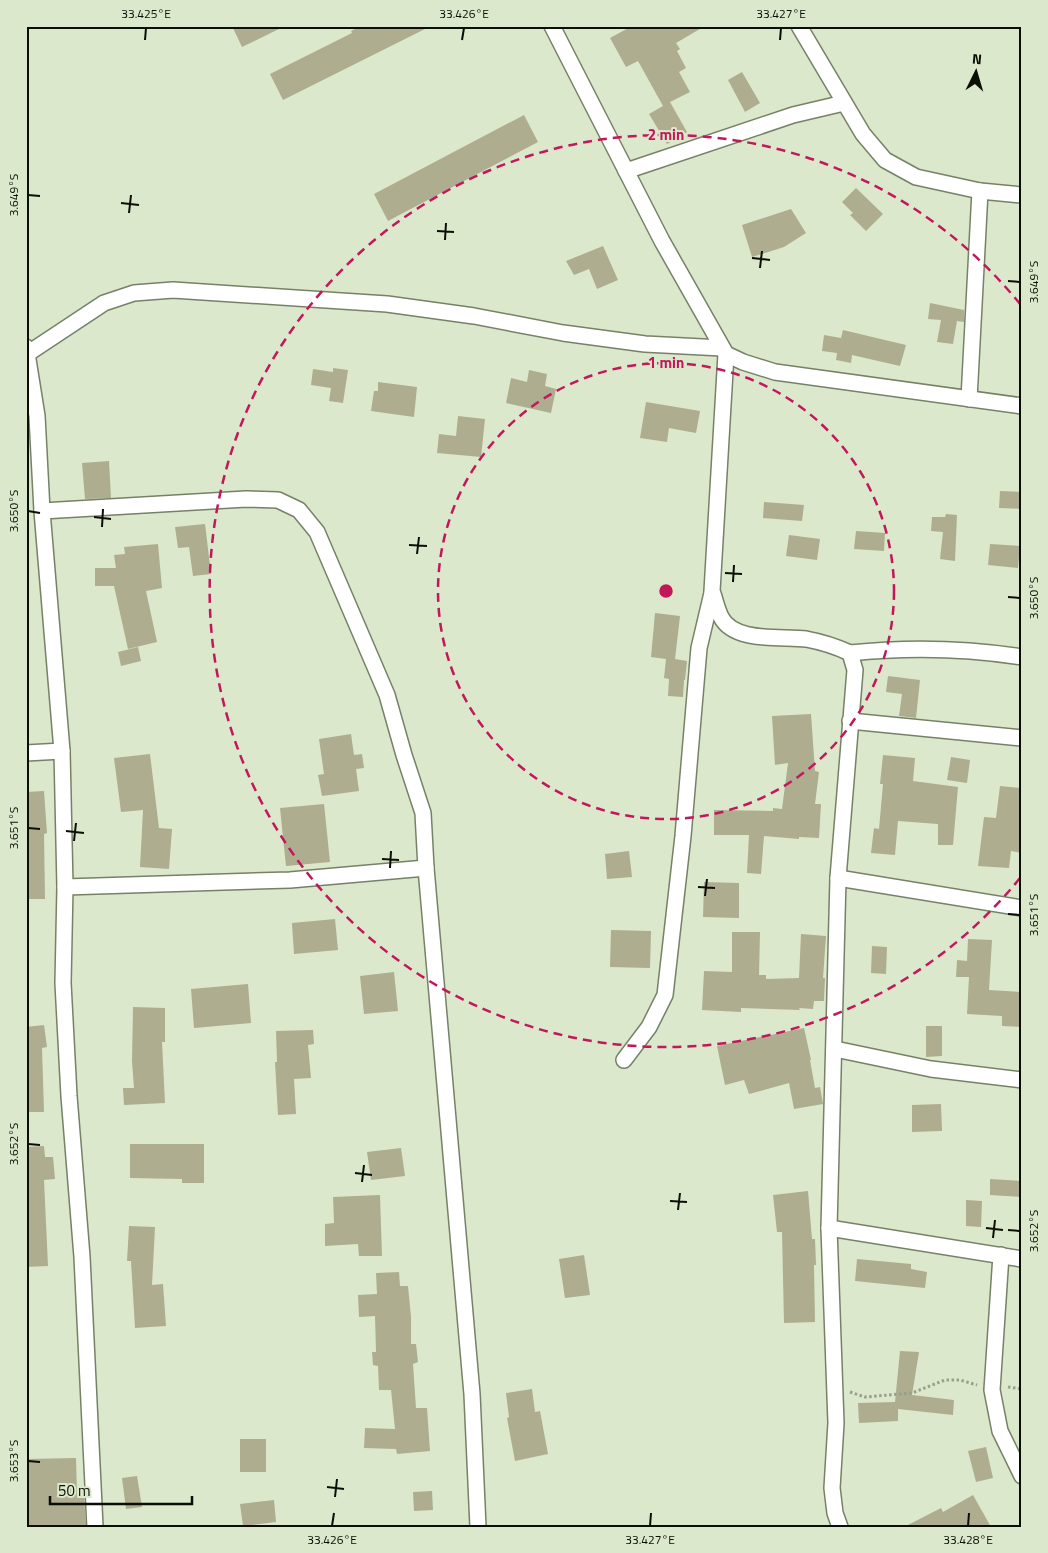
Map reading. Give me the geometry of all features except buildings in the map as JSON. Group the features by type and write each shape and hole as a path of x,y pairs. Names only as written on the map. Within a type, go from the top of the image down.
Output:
{"street":[{"path":"552,26 662,241 724,351 712,591 699,648 683,836 665,994 649,1027 624,1060"},
{"path":"798,26 863,134 885,160 916,177 980,191 1022,195"},
{"path":"626,171 792,116 844,102"},
{"path":"969,399 980,191"},
{"path":"95,1527 82,1257 69,1096 63,983 65,887 62,751 36,416 27,351 104,303 134,293 173,290 387,304 474,316 563,333 724,351 743,362 775,372 1022,406"},
{"path":"42,511 246,499 278,500 299,510 317,532 387,695 423,812 426,868 472,1394 478,1527"},
{"path":"712,591 721,618 734,630 759,637 805,639 832,644 850,653 938,648 1022,657"},
{"path":"840,1527 835,1513 832,1488 836,1387 829,1228 838,878 855,670 850,653"},
{"path":"850,721 1022,738"},
{"path":"26,753 62,751"},
{"path":"65,887 290,880 426,868"},
{"path":"838,878 1022,908"},
{"path":"834,1049 931,1069 1022,1080"},
{"path":"829,1228 1022,1259"},
{"path":"1001,1256 992,1390 1000,1431 1022,1476"}],"path":[{"path":"836,1387 865,1397 912,1393 945,1380 960,1380 992,1390"}]}
